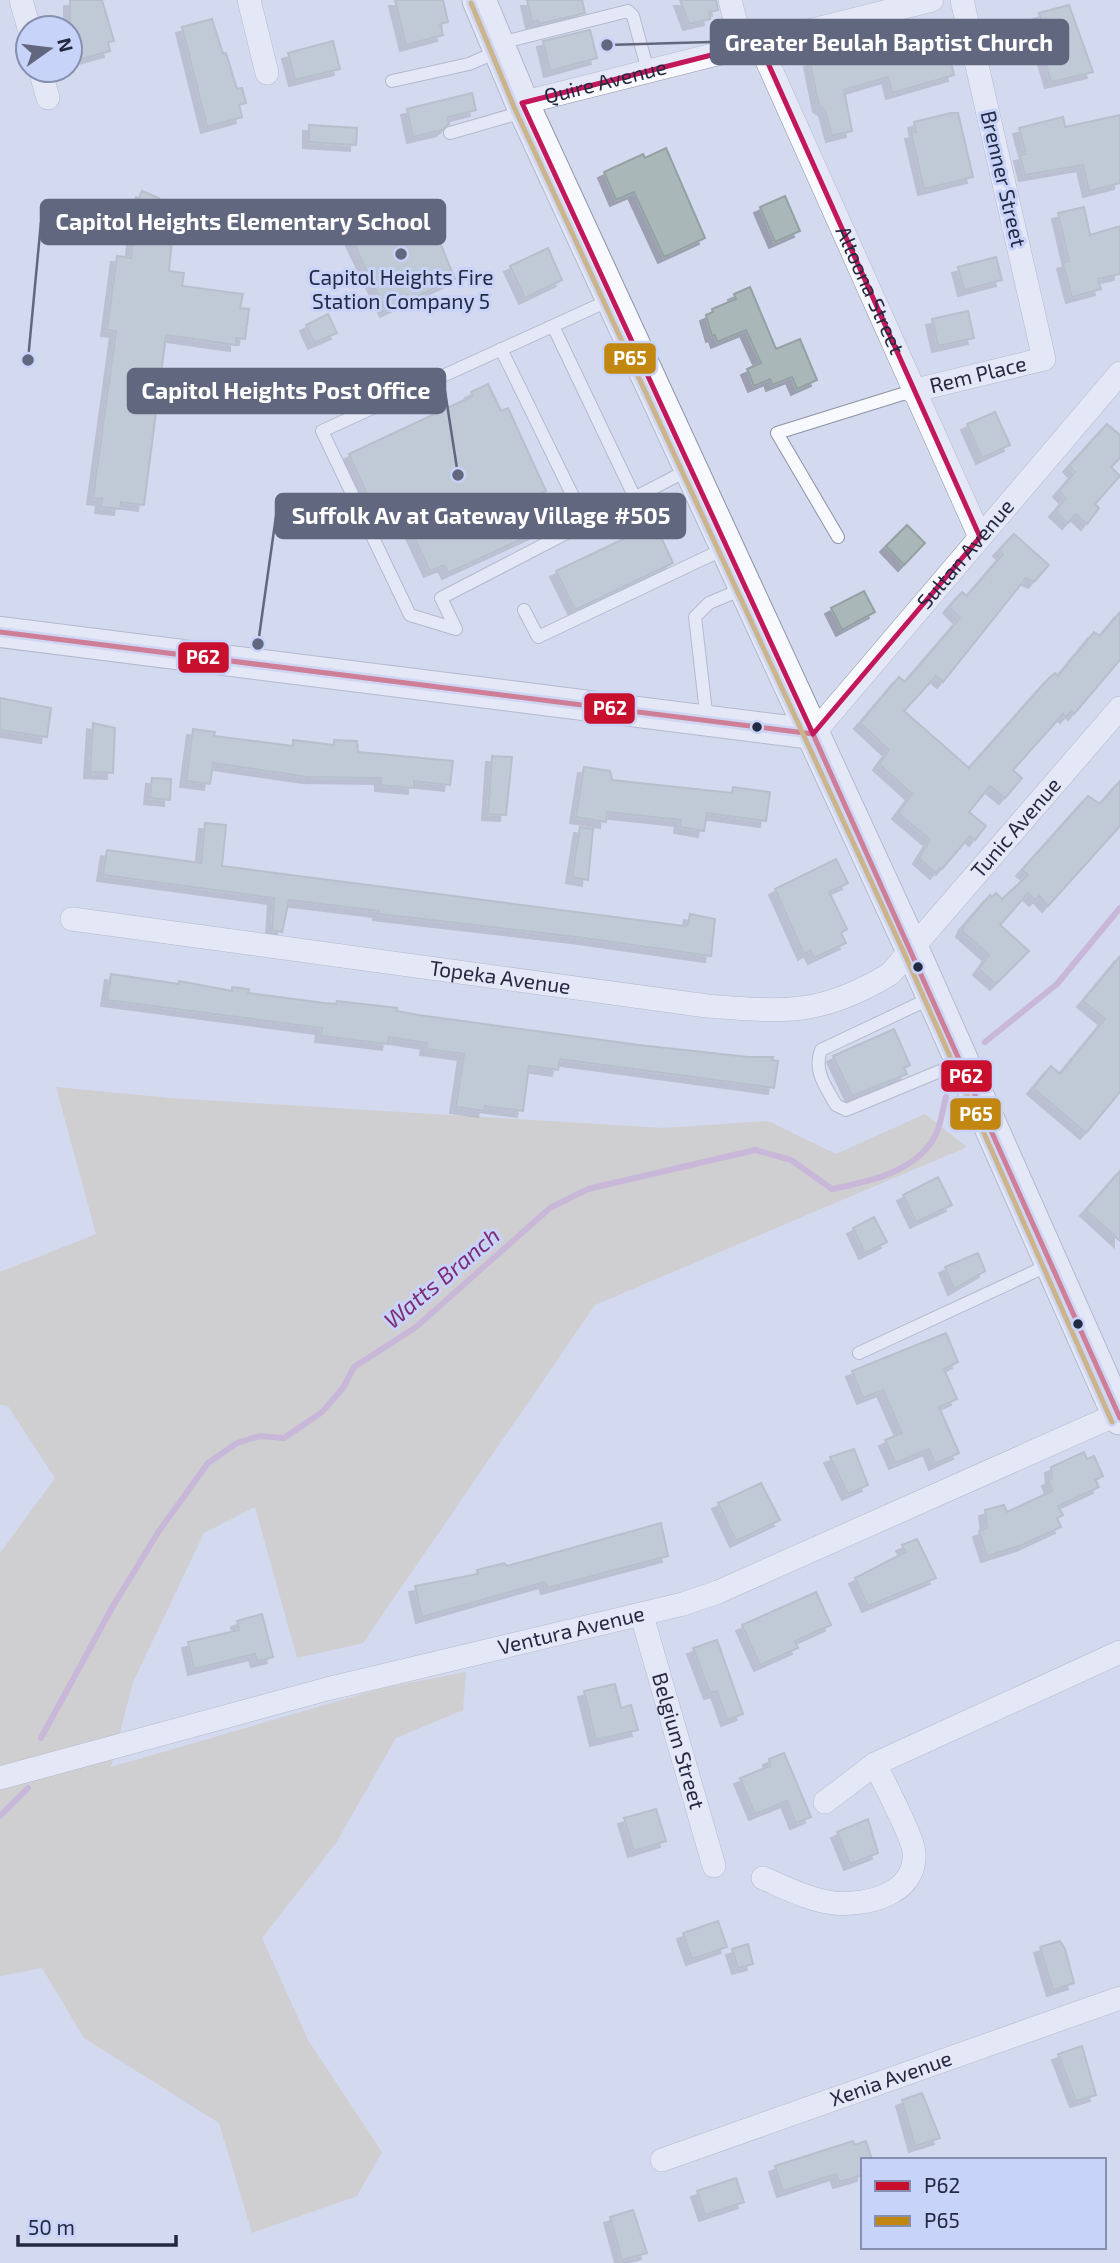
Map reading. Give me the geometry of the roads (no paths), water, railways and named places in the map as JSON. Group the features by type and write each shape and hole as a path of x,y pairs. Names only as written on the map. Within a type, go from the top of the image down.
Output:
{"main road":[{"path":"479,0 524,107 913,951 1052,1264 1111,1369 1119,1416"}],"street":[{"path":"249,0 267,73"},
{"name":"Altoona Street","path":"730,0 980,537"},
{"name":"Quire Avenue","path":"524,107 648,71 932,0"},
{"name":"Brenner Street","path":"962,0 1044,359"},
{"path":"44,84 48,98"},
{"name":"Rem Place","path":"912,391 1044,359"},
{"name":"Sultan Avenue","path":"813,734 1120,373"},
{"path":"0,632 813,734"},
{"name":"Tunic Avenue","path":"913,951 1120,708"},
{"name":"Topeka Avenue","path":"72,919 570,989 707,1006 775,1011 812,1008 844,999 890,974 913,951"},
{"name":"Ventura Avenue","path":"0,1778 327,1689 642,1616 718,1592 1119,1416"},
{"name":"Belgium Street","path":"642,1616 714,1866"},
{"path":"825,1802 876,1764 1120,1651"},
{"path":"763,1878 809,1897 836,1903 864,1901 892,1894 902,1887 912,1871 915,1851 876,1764"},
{"name":"Xenia Avenue","path":"662,2160 1120,1997"}],"lane":[{"path":"392,80 468,64 498,47 628,11 633,16 648,71"},
{"path":"450,133 524,107"},
{"path":"612,299 322,431 410,615 456,629 441,598 691,469"},
{"path":"553,326 635,498"},
{"path":"501,349 586,523"},
{"path":"838,537 777,433 912,391"},
{"path":"524,610 538,637 727,548"},
{"path":"708,722 695,617 709,603 745,587"},
{"path":"933,997 821,1050 816,1061 819,1072 836,1105 846,1110 962,1061"},
{"path":"859,1353 1052,1264"}],"waterway":[{"name":"Watts Branch","path":"985,1042 1057,984 1120,908"},
{"name":"Watts Branch","path":"41,1738 113,1606 159,1531 208,1463 237,1443 260,1436 284,1438 322,1412 343,1388 354,1367 416,1327 550,1208 588,1189 755,1150 791,1160 832,1189 872,1180 910,1163 930,1144 940,1122 946,1097"},
{"name":"Watts Branch","path":"0,1816 28,1788"}],"place":[{"name":"Greater Beulah Baptist Church","path":"607,45"},
{"name":"Capitol Heights Fire Station Company 5","path":"401,254"},
{"name":"Capitol Heights Elementary School","path":"28,360"},
{"name":"Capitol Heights Post Office","path":"458,475"},
{"name":"Suffolk Av at Gateway Village #505","path":"258,644"}]}
